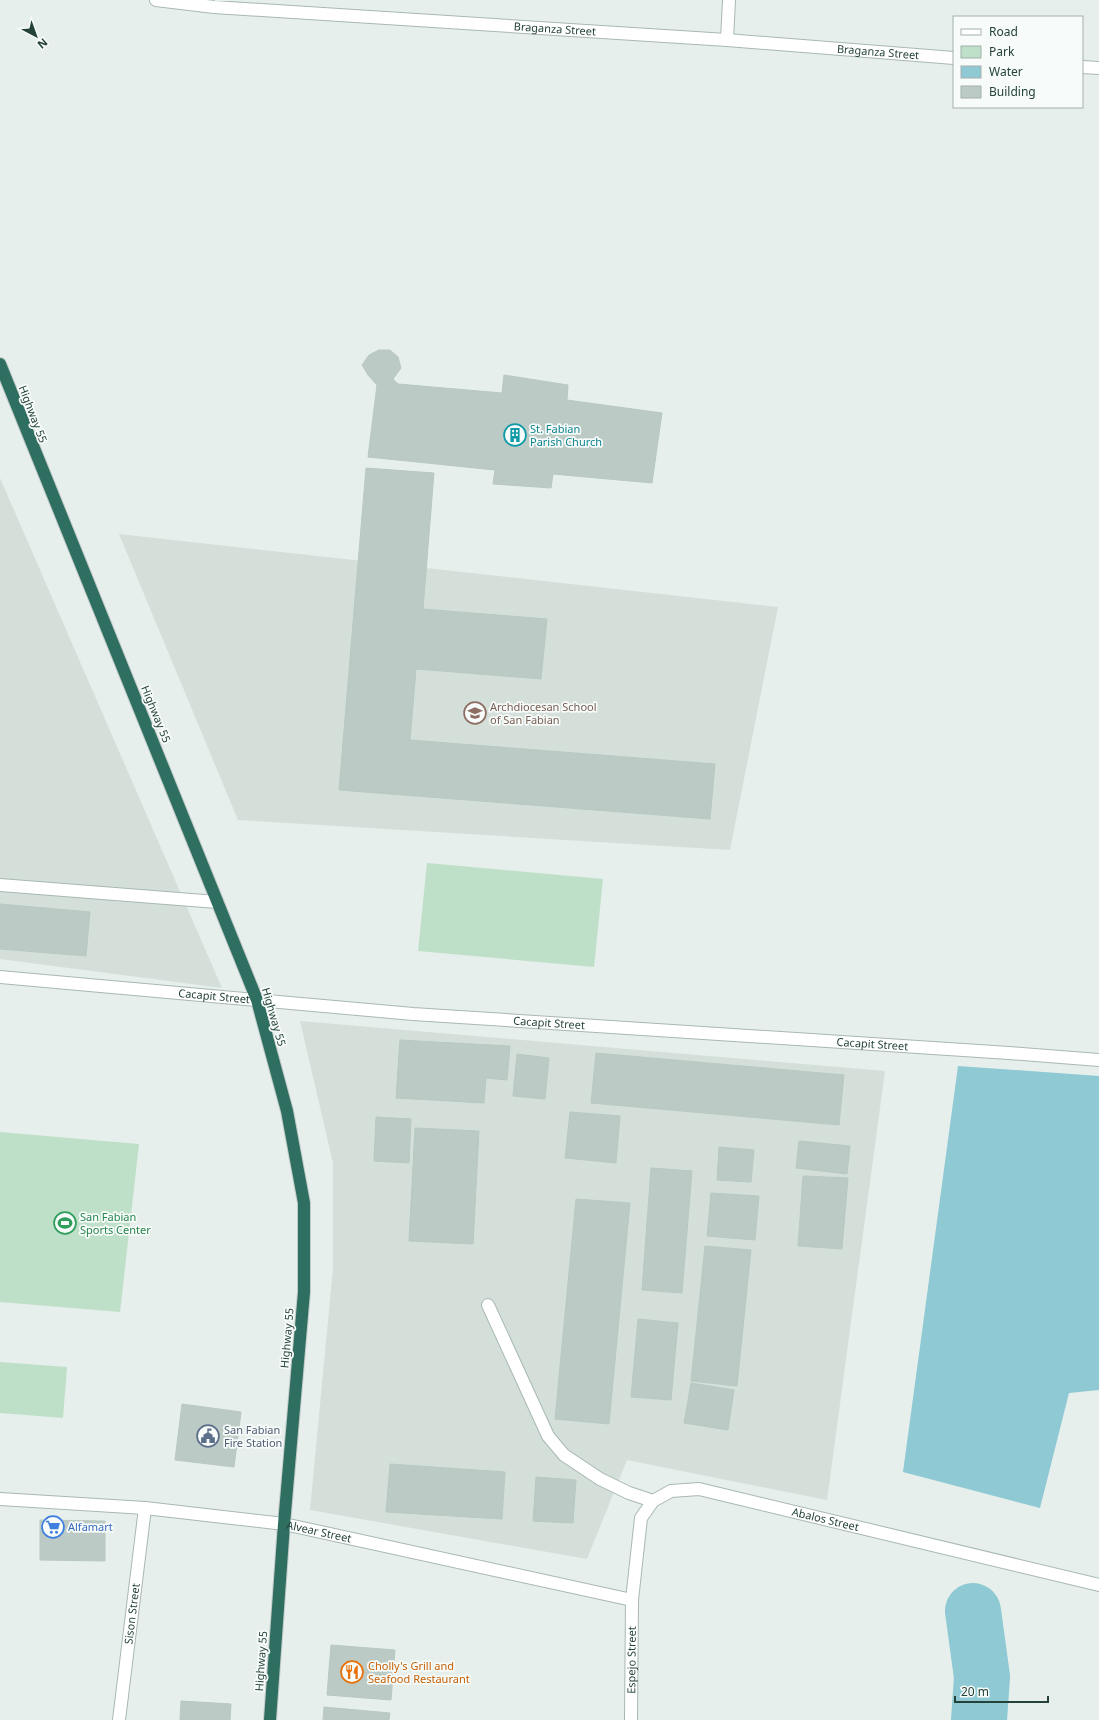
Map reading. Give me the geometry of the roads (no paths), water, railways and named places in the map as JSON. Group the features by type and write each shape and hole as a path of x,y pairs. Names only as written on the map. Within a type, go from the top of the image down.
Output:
{"highway":[{"name":"Highway 55","path":"0,364 257,1000 287,1111 304,1203 303,1312 284,1524 270,1720"}],"street":[{"name":"Braganza Street","path":"156,0 727,40 953,58"},
{"path":"727,40 729,0"},
{"path":"1083,67 1099,68"},
{"path":"0,885 217,902"},
{"name":"Cacapit Street","path":"0,977 412,1014 1099,1060"},
{"path":"488,1305 548,1436 564,1455 600,1479 628,1493 653,1500"},
{"name":"Abalos Street","path":"632,1600 641,1518 653,1500 671,1491 699,1489 1099,1585"},
{"name":"Alvear Street","path":"0,1499 145,1508 284,1524 632,1600"},
{"name":"Sison Street","path":"119,1720 145,1508"},
{"name":"Espejo Street","path":"631,1720 632,1600"}],"water":[{"path":"958,1066 1099,1076 1099,1390 1069,1393 1040,1508 903,1472"}],"waterway":[{"path":"973,1611 982,1677 979,1720"}],"place":[{"name":"St. Fabian Parish Church","path":"515,435"},
{"name":"Archdiocesan School of San Fabian","path":"475,713"},
{"name":"San Fabian Sports Center","path":"65,1223"},
{"name":"San Fabian Fire Station","path":"208,1436"},
{"name":"Alfamart","path":"53,1527"},
{"name":"Cholly's Grill and Seafood Restaurant","path":"352,1672"}]}
